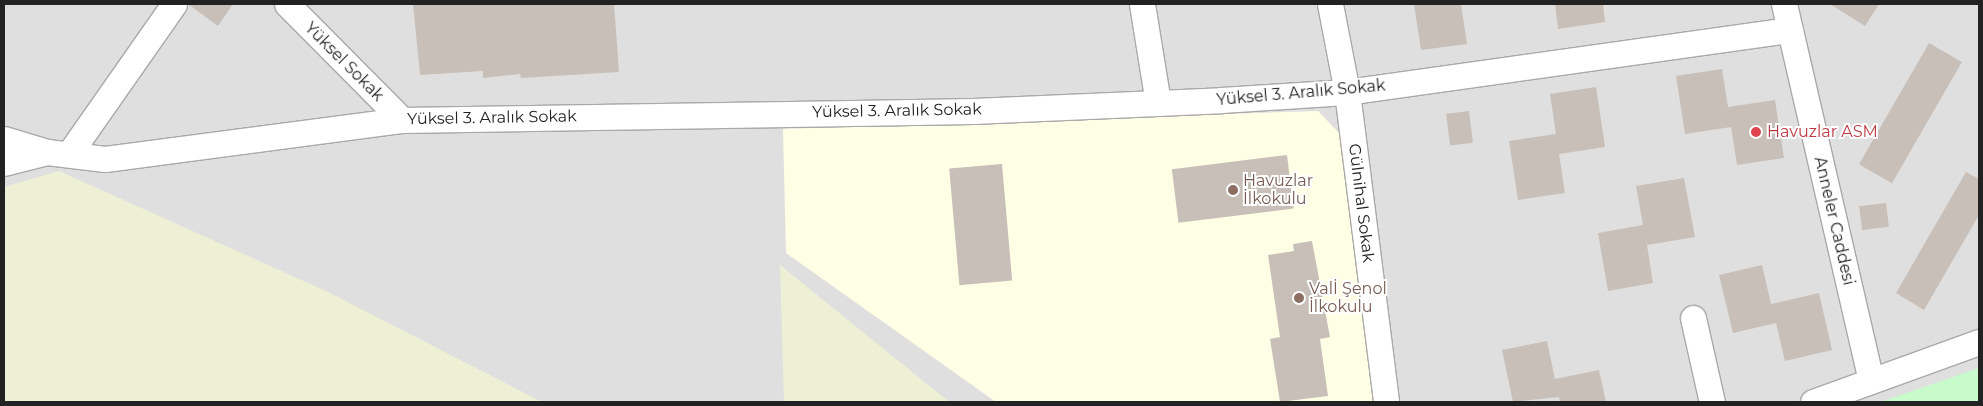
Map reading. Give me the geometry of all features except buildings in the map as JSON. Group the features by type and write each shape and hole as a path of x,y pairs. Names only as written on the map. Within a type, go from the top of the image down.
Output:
{"street":[{"path":"4,163 58,153 174,4"},
{"name":"Yüksel Sokak","path":"287,4 402,120"},
{"path":"1142,4 1158,103"},
{"name":"Gülnihal Sokak","path":"1330,4 1347,92 1386,402"},
{"name":"Anneler Caddesi","path":"1784,4 1871,380"},
{"name":"Yüksel 3. Aralık Sokak","path":"4,139 58,153 105,159 402,120 973,111 1347,92 1790,30"},
{"path":"1693,318 1712,402"},
{"path":"1813,402 1979,342"}],"shaded area":[{"path":"4,4 1979,4 1979,402 4,402"},
{"path":"1318,111 1341,135 1379,402 996,402 786,253 783,129"},
{"path":"59,171 328,292 542,402 4,402 4,187"},
{"path":"780,265 948,401 949,402 784,402"}],"green space":[{"path":"1979,368 1979,402 1880,402"}],"place":[{"name":"Havuzlar ASM","path":"1756,132"},
{"name":"Havuzlar İlkokulu","path":"1233,190"},
{"name":"Valİ Şenol İlkokulu","path":"1299,298"}]}
